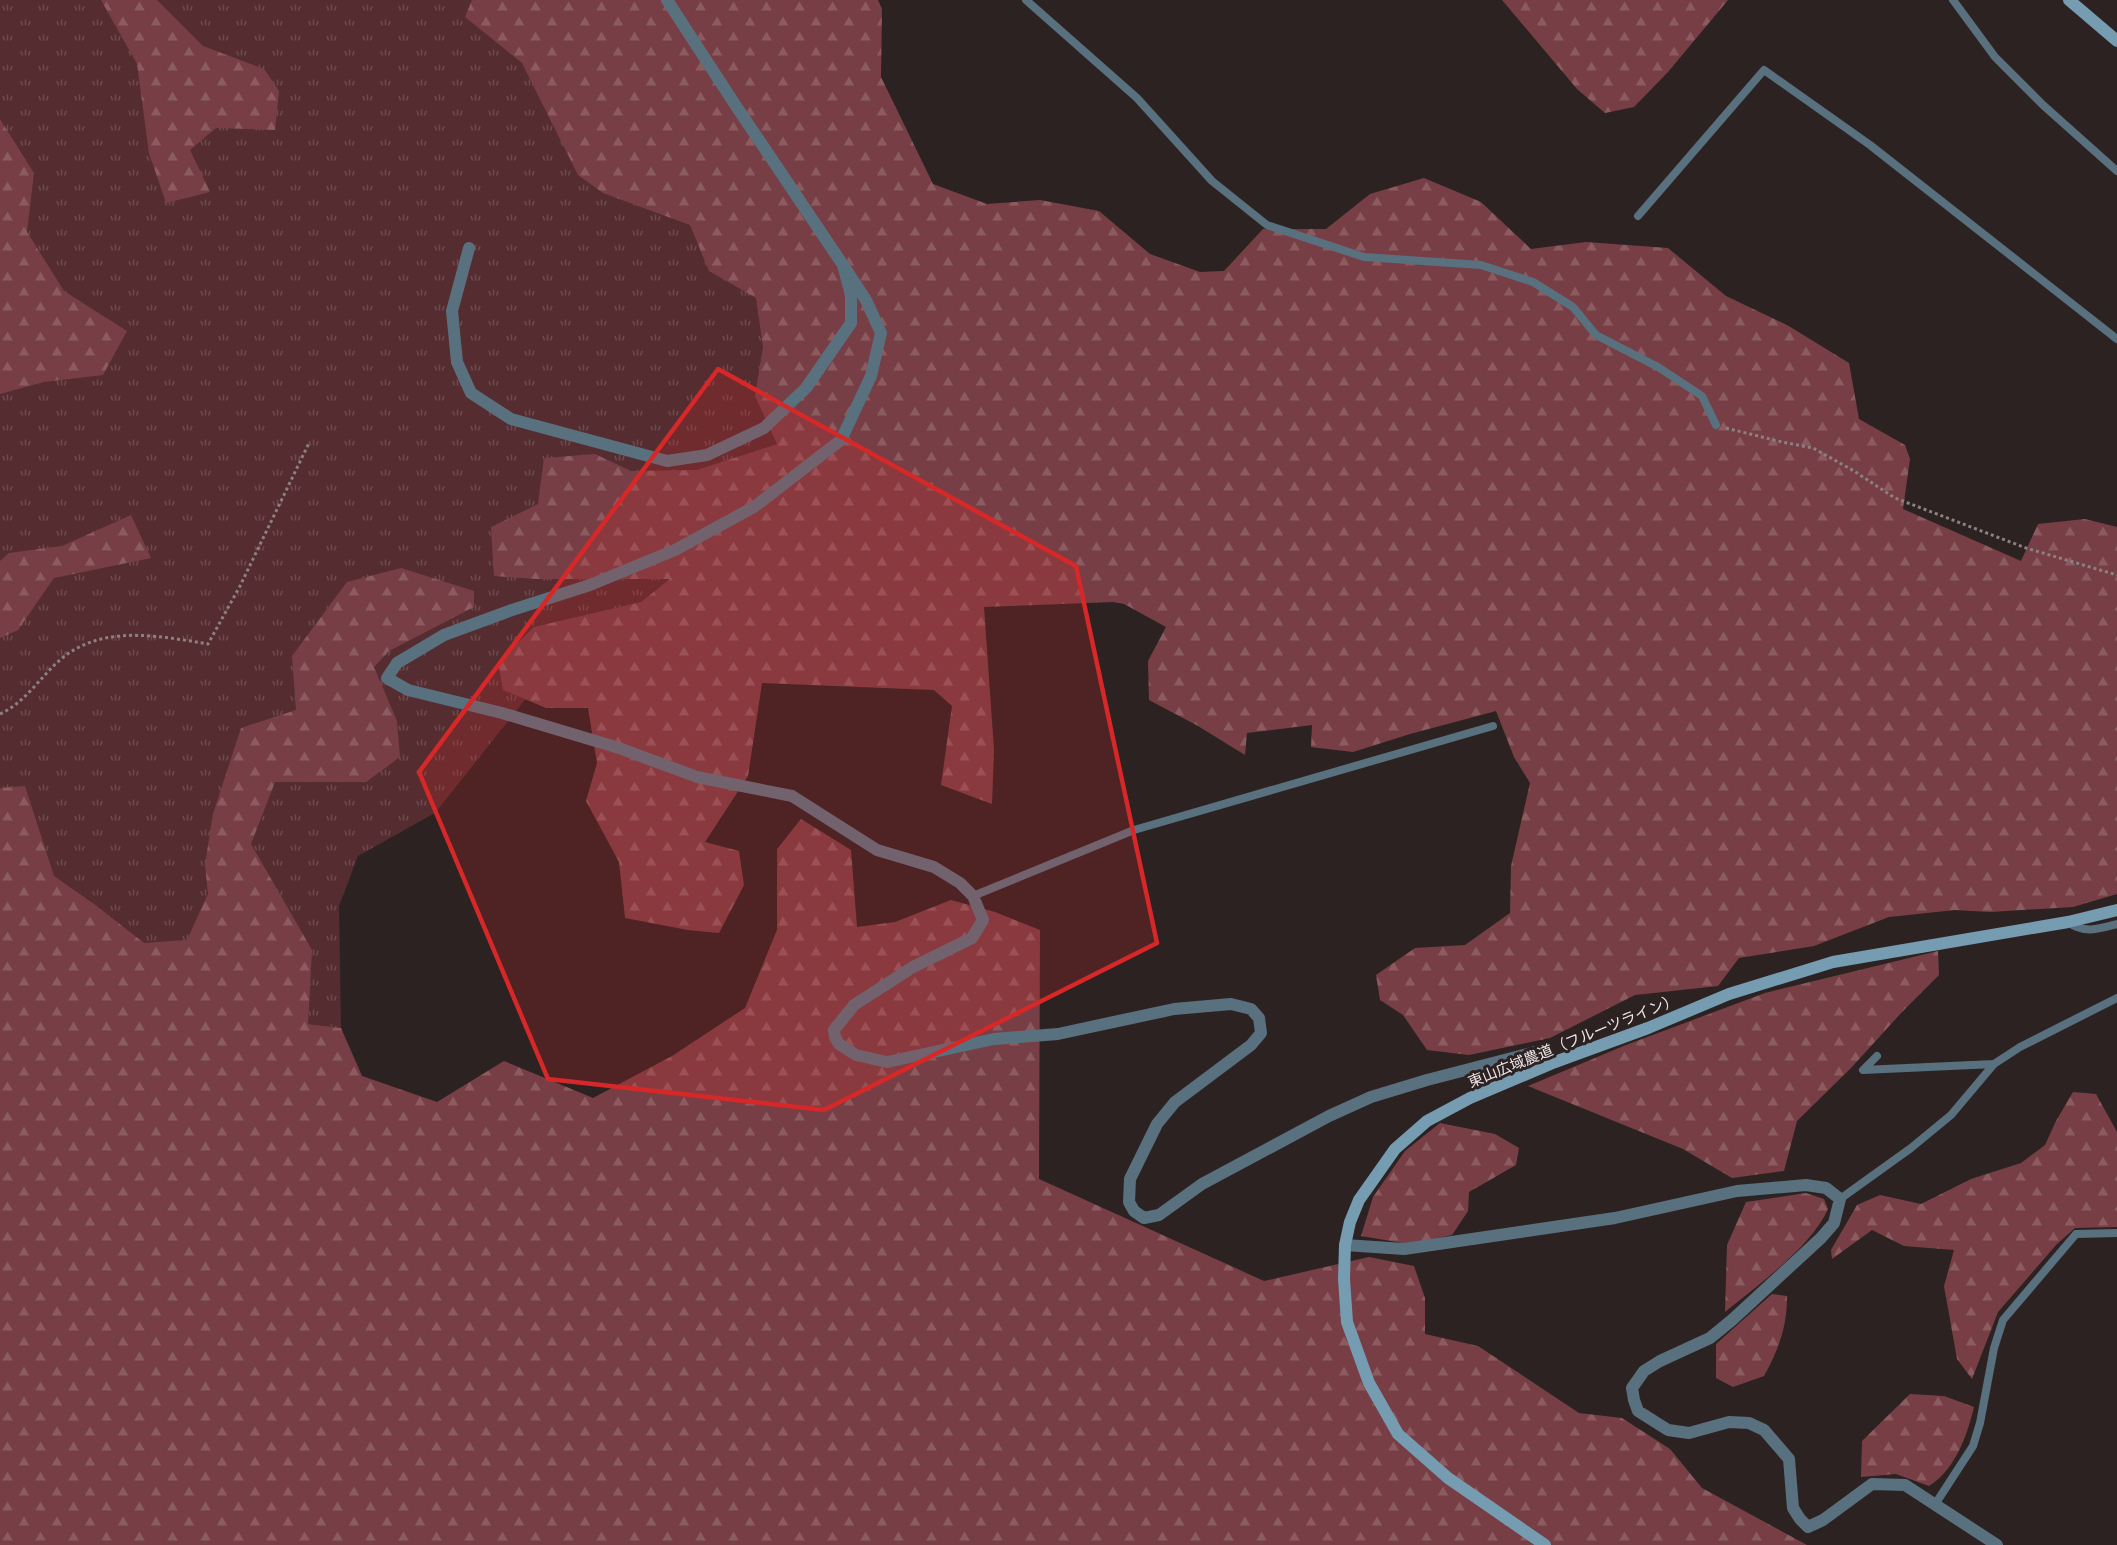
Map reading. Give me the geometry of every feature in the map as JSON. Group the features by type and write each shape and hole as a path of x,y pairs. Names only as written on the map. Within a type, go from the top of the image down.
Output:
{"street":[{"path":"667,0 866,300 881,333 872,376 841,440 754,507 675,550 590,585 444,635 398,663 387,678 408,690 502,713 598,742 697,777 792,796 876,850 934,867 960,883 973,896 983,920 972,938 913,967 854,1005 834,1030 839,1044 856,1055 887,1062 994,1039 1058,1034 1174,1009 1231,1004 1251,1010 1259,1018 1261,1033 1251,1045 1175,1102 1157,1124 1130,1179 1129,1202 1134,1211 1144,1218 1159,1215 1202,1184 1329,1116 1371,1097 1539,1051 1555,1062"},
{"path":"2069,0 2117,41"},
{"path":"469,248 452,311 457,362 471,393 511,419 667,461 707,455 764,428 806,388 851,323 851,295 843,265"},
{"name":"東山広域農道（フルーツライン）","path":"1545,1545 1448,1478 1398,1434 1369,1383 1347,1322 1344,1279 1345,1245 1350,1222 1359,1200 1395,1149 1427,1121 1470,1098 1729,994 1833,962 2068,922 2117,910"},
{"path":"1345,1245 1404,1249 1615,1218 1737,1191 1806,1185 1827,1188 1840,1199 1834,1223 1821,1238 1710,1338 1644,1371 1632,1388 1638,1411 1652,1422 1668,1430 1689,1433 1729,1422 1749,1423 1764,1430 1789,1459 1793,1508 1809,1527 1823,1520 1872,1484 1905,1485 1936,1503 1997,1545"}],"lane":[{"path":"1026,0 1137,98 1212,181 1267,225 1364,257 1481,265 1533,282 1573,307 1596,335 1658,368 1702,396 1716,425"},
{"path":"1953,0 1995,57 2043,105 2117,171"},
{"path":"1638,216 1764,70 1870,145 2117,339"},
{"path":"973,896 1134,830 1493,726"},
{"path":"2068,922 2074,927 2090,931 2117,924"},
{"path":"1840,1199 1911,1148 1951,1115 1995,1064 2020,1047 2117,998"},
{"path":"1877,1056 1863,1070 1995,1064"},
{"path":"1936,1503 1973,1446 2002,1320 2076,1234 2117,1233"}],"path":[{"path":"1716,425 1813,448 1895,498 2026,548 2117,575"},
{"path":"0,714 14,708 62,658 91,640 147,634 208,644 240,586 309,443"}],"highlighted area":[{"path":"718,369 1076,566 1157,943 824,1110 548,1079 419,772"}],"green space":[{"path":"0,0 778,0 952,411 532,691 435,813 358,856 339,906 341,1028 108,999 0,955"},
{"path":"101,0 157,0 203,46 264,69 279,91 275,130 216,128 190,150 210,192 166,203 149,153 137,64"},
{"path":"472,0 878,0 882,9 881,77 933,184 987,204 1040,200 1099,211 1150,254 1200,272 1224,271 1263,229 1326,229 1370,194 1424,178 1481,202 1531,249 1586,242 1668,248 1726,296 1787,325 1849,363 1859,419 1905,445 1910,459 1903,509 2021,561 2038,524 2085,519 2117,527 2117,894 2073,907 1990,912 1955,910 1889,917 1814,946 1739,958 1718,986 1635,995 1550,1038 1469,1055 1427,1050 1403,1015 1380,1000 1376,975 1415,948 1465,945 1510,913 1511,866 1530,783 1514,757 1496,711 1353,752 1311,747 1312,725 1247,733 1245,755 1149,700 1148,661 1166,627 1124,604 1113,602 984,607 994,750 992,804 941,785 952,706 934,690 762,683 748,776 705,842 739,851 744,885 719,933 688,930 625,918 619,862 586,801 597,763 588,708 546,708 503,690 498,662 534,627 641,602 670,579 536,579 494,576 491,527 538,504 544,458 595,454 631,471 697,470 777,444 755,396 763,347 756,298 709,271 690,225 603,193 578,175 522,63 465,17"},
{"path":"1502,0 1728,0 1668,72 1634,107 1605,113 1577,89"},
{"path":"0,119 34,173 27,232 64,291 127,331 103,375 44,382 0,394"},
{"path":"131,515 151,558 54,578 18,630 0,638 0,561 9,553 62,546"},
{"path":"401,568 474,591 474,607 389,651 374,667 397,721 400,757 366,782 275,782 251,844 312,950 308,1024 341,1028 362,1076 437,1102 504,1061 593,1098 672,1056 745,1008 777,930 777,849 801,819 851,850 857,927 895,922 951,900 995,912 1040,930 1039,1179 1264,1281 1369,1257 1414,1266 1425,1298 1425,1334 1478,1346 1579,1413 1622,1418 1670,1449 1702,1488 1807,1545 0,1545 0,788 25,786 54,876 144,943 187,940 208,894 205,864 213,814 241,728 296,710 292,656 347,582"},
{"path":"1938,951 1939,975 1797,1121 1784,1171 1732,1178 1683,1149 1528,1086 1626,1045 1765,993"},
{"path":"2073,1092 2096,1094 2117,1132 2117,1227 2075,1228 2056,1245 1998,1312 1972,1379 1957,1359 1944,1286 1954,1250 1904,1246 1872,1230 1832,1259 1831,1250 1857,1205 1880,1195 1921,1204 1971,1179 2021,1163 2045,1145"},
{"path":"1440,1123 1495,1134 1519,1148 1516,1165 1469,1192 1468,1211 1452,1235 1409,1244 1361,1236 1373,1197 1405,1151"},
{"path":"1806,1193 1824,1199 1828,1209 1820,1223 1783,1265 1725,1312 1727,1245 1746,1202"},
{"path":"1772,1294 1787,1296 1786,1318 1781,1338 1764,1376 1733,1387 1716,1378 1716,1344"},
{"path":"1910,1394 1944,1396 1974,1407 1964,1441 1953,1462 1929,1486 1896,1474 1861,1477 1862,1441"}]}
